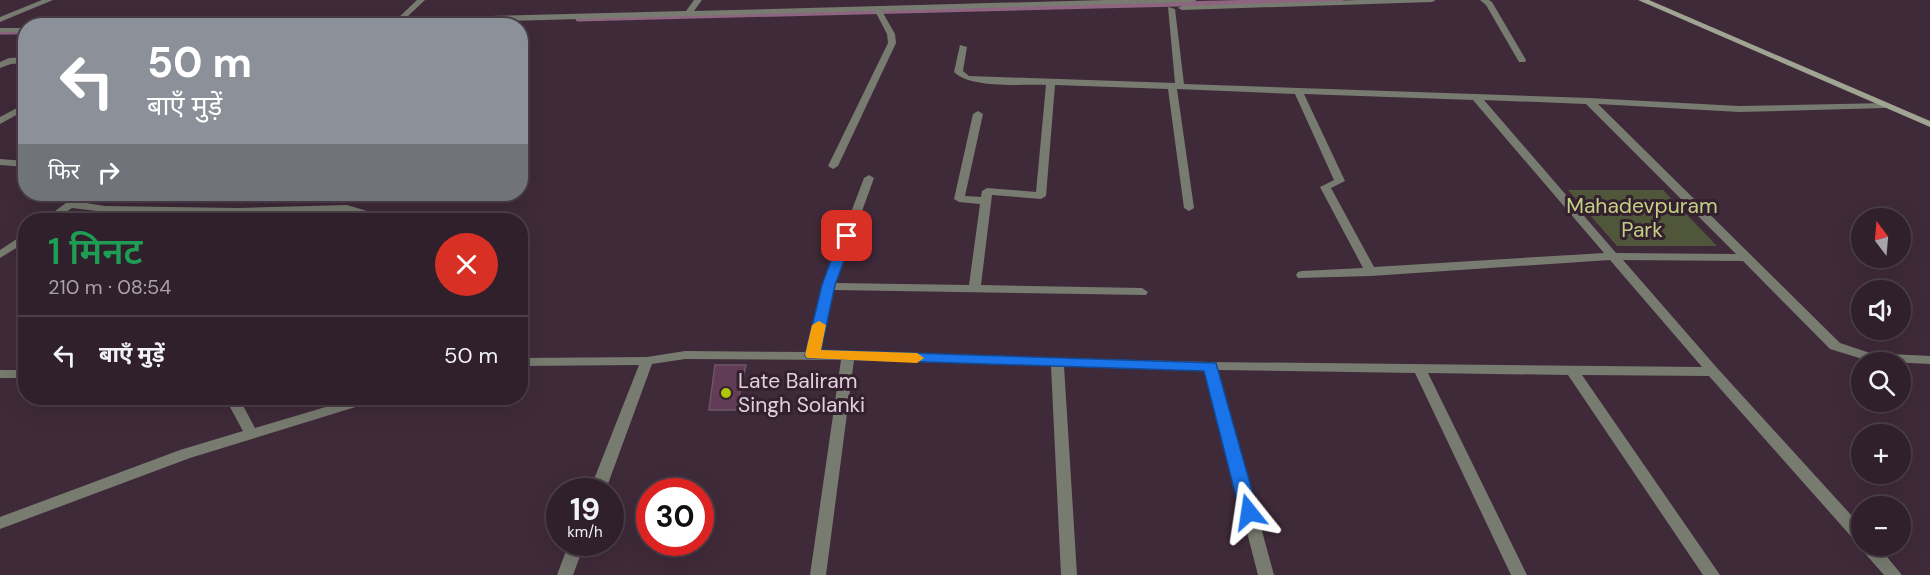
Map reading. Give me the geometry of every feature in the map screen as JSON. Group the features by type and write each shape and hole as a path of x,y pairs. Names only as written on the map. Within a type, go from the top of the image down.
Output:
{"street":[{"path":"0,20 49,0"},
{"path":"402,18 421,0"},
{"path":"688,14 698,0"},
{"path":"523,18 1126,5 1193,0"},
{"path":"1126,5 1171,9 1432,0"},
{"path":"1484,0 1490,4 1522,60"},
{"path":"1642,0 1930,124"},
{"path":"1171,9 1176,85 1189,208"},
{"path":"833,166 892,43 892,36 879,11"},
{"path":"0,30 18,30"},
{"path":"963,47 958,72 967,78 1589,101 1739,109 1885,105"},
{"path":"0,65 18,60"},
{"path":"975,287 987,191 1041,196 1051,82"},
{"path":"1298,90 1340,181 1325,187 1371,272"},
{"path":"1476,97 1713,372 1851,526"},
{"path":"1589,101 1835,346 1869,357 1928,362"},
{"path":"0,121 17,111"},
{"path":"978,114 959,199 985,201"},
{"path":"0,162 18,163"},
{"path":"812,355 829,285 869,178"},
{"path":"58,213 74,201"},
{"path":"70,204 105,209 238,211 347,208 363,213"},
{"path":"0,255 18,242"},
{"path":"1302,275 1613,256 1748,258"},
{"path":"829,285 1142,292"},
{"path":"528,362 647,361 685,355 812,355 1210,366 1713,372"},
{"path":"818,575 849,356"},
{"path":"602,478 647,361"},
{"path":"1057,362 1069,575"},
{"path":"1210,366 1266,575"},
{"path":"1419,368 1519,575"},
{"path":"1571,369 1712,575"},
{"path":"0,374 18,374"},
{"path":"236,405 252,434"},
{"path":"0,523 130,473 347,405"},
{"path":"565,575 572,556"},
{"path":"1877,556 1894,575"}],"green space":[{"name":"Mahadevpuram Park","path":"1568,190 1663,190 1717,246 1617,246"}],"building":[{"name":"Late Baliram Singh Solanki","path":"715,365 746,365 736,410 709,410"}],"waterway":[{"path":"578,19 1341,0"},
{"path":"0,32 18,32"}],"slow traffic":[{"path":"819,325 812,355 917,358"}],"place":[{"name":"Late Baliram Singh Solanki","path":"726,393"}],"route":[{"path":"847,236 829,285 812,355 1210,366 1249,512"}]}
